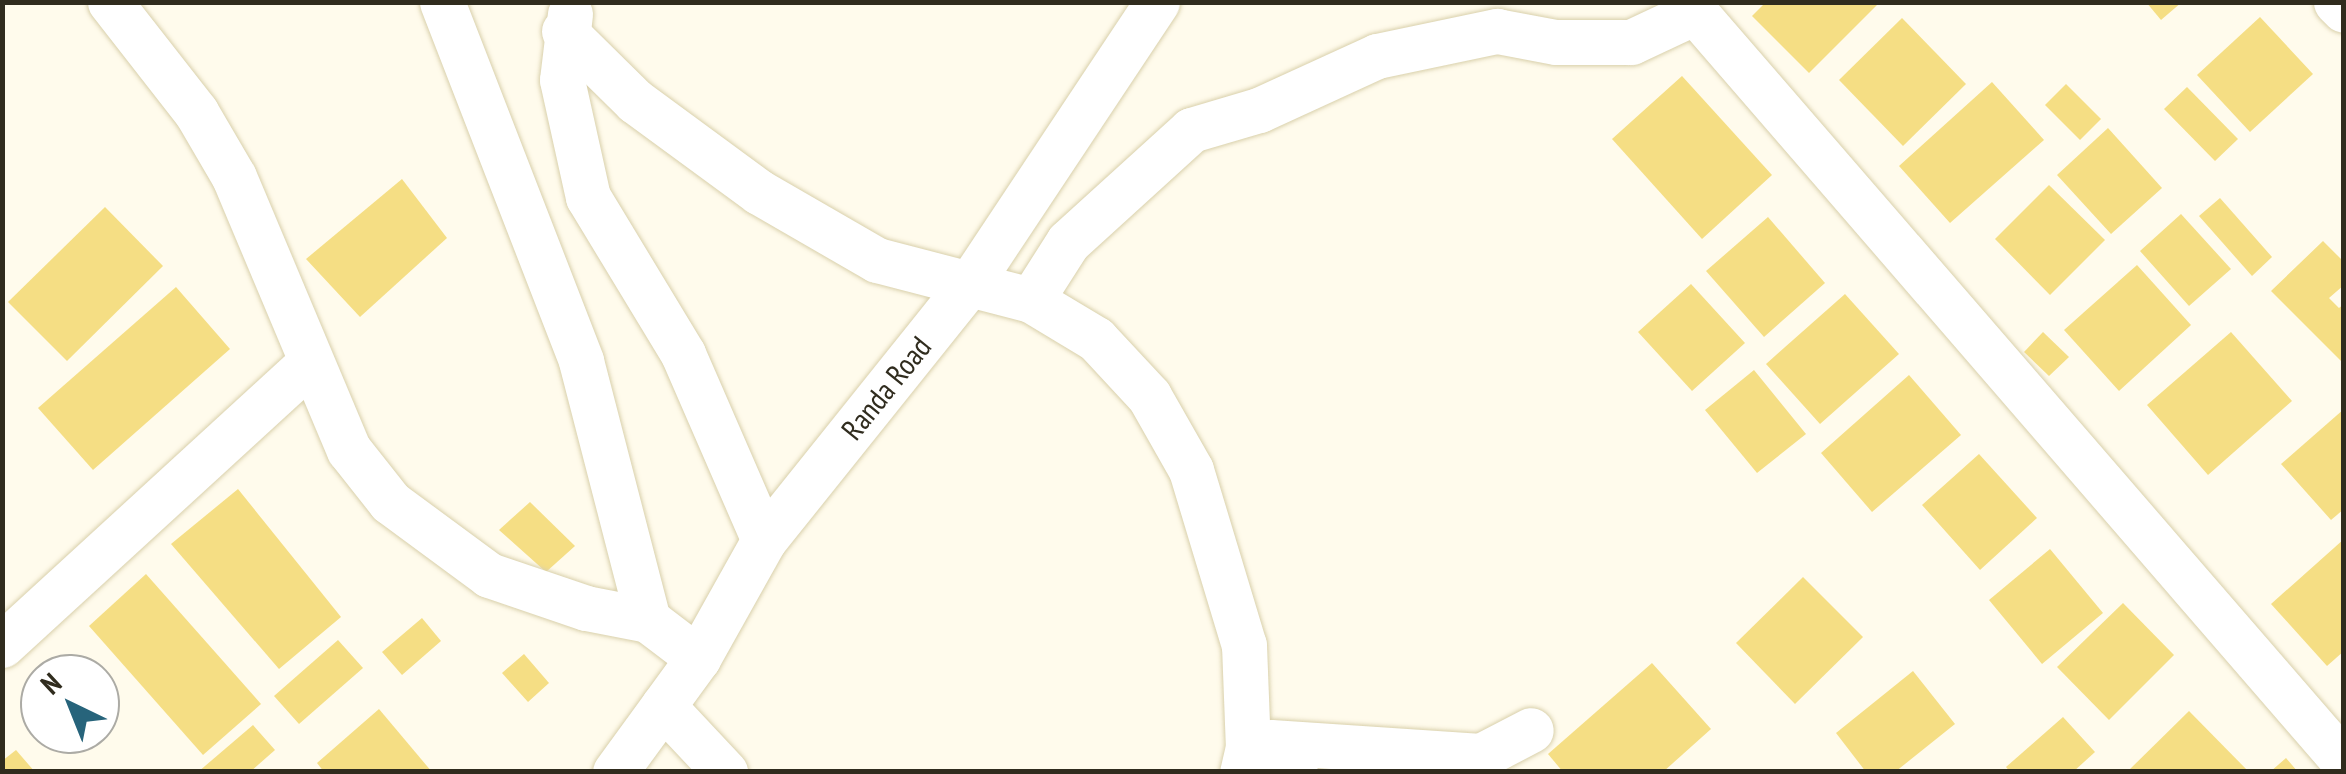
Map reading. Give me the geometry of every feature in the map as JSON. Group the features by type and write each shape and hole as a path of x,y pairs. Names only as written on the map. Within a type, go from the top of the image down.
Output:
{"street":[{"path":"110,2 196,112 234,177 295,311 308,365 349,450 426,534 490,575 586,608 648,620 698,658"},
{"path":"442,2 580,362 648,620"},
{"name":"Randa Road","path":"616,772 698,658 764,540 971,282 1157,2"},
{"path":"2336,2 2344,10"},
{"path":"1031,300 1068,242 1191,130 1258,110 1377,56 1497,31 1556,42 1631,42 1695,7 2335,759"},
{"path":"569,17 635,101 758,192 877,260 1031,300 1096,339 1149,396 1192,470 1244,646 1248,746 1242,772"},
{"path":"569,17 562,80 588,197 683,354 764,540"},
{"path":"2,645 308,365"},
{"path":"663,706 725,772"},
{"path":"1295,772 1271,742 1480,756 1531,730"}],"building":[{"path":"1766,2 1880,2 1809,73 1752,16"},
{"path":"2146,2 2182,2 2161,20"},
{"path":"2260,17 2313,74 2250,132 2197,75"},
{"path":"1902,18 1966,84 1903,146 1839,80"},
{"path":"1682,76 1772,175 1702,239 1612,139"},
{"path":"1992,82 2044,140 1950,223 1899,166"},
{"path":"2066,84 2101,119 2080,140 2045,105"},
{"path":"2187,87 2238,139 2215,161 2164,109"},
{"path":"2108,128 2162,188 2111,234 2057,175"},
{"path":"402,179 447,238 360,317 306,259"},
{"path":"2049,185 2105,240 2050,295 1995,239"},
{"path":"2220,198 2272,257 2252,276 2199,216"},
{"path":"105,207 163,266 67,361 8,302"},
{"path":"2181,214 2231,269 2189,306 2140,251"},
{"path":"1768,217 1825,283 1764,337 1706,271"},
{"path":"2323,241 2344,262 2344,285 2329,298 2339,308 2344,304 2344,364 2271,291"},
{"path":"2137,265 2191,325 2119,391 2064,330"},
{"path":"1691,284 1745,343 1692,391 1638,332"},
{"path":"176,287 230,349 93,470 38,408"},
{"path":"1845,294 1899,354 1820,424 1766,364"},
{"path":"2043,332 2069,357 2049,376 2024,352"},
{"path":"2231,332 2292,401 2208,475 2147,405"},
{"path":"1754,370 1806,434 1757,473 1705,410"},
{"path":"1909,375 1961,435 1872,512 1821,453"},
{"path":"2344,409 2344,509 2331,520 2281,464"},
{"path":"1979,454 2037,518 1980,570 1922,505"},
{"path":"238,489 341,617 279,669 171,544"},
{"path":"530,502 575,546 546,572 499,530"},
{"path":"2344,539 2344,651 2327,666 2271,604"},
{"path":"2050,549 2103,613 2042,664 1989,600"},
{"path":"146,574 261,704 203,755 120,661 120,654 114,654 89,626"},
{"path":"1803,577 1863,637 1795,704 1736,643"},
{"path":"2123,603 2174,655 2109,720 2057,667"},
{"path":"422,618 441,641 402,675 382,652"},
{"path":"338,640 363,668 299,724 274,696"},
{"path":"524,654 549,683 528,702 502,673"},
{"path":"1652,663 1711,729 1663,772 1563,772 1548,754"},
{"path":"1913,671 1955,724 1895,772 1866,772 1836,733"},
{"path":"379,709 432,772 324,772 317,763"},
{"path":"2189,711 2249,772 2127,772"},
{"path":"2063,717 2095,752 2073,772 2010,772 2006,767"},
{"path":"253,725 275,750 250,772 198,772"},
{"path":"16,750 35,772 2,772 2,761"},
{"path":"2286,758 2298,772 2270,772"}]}
